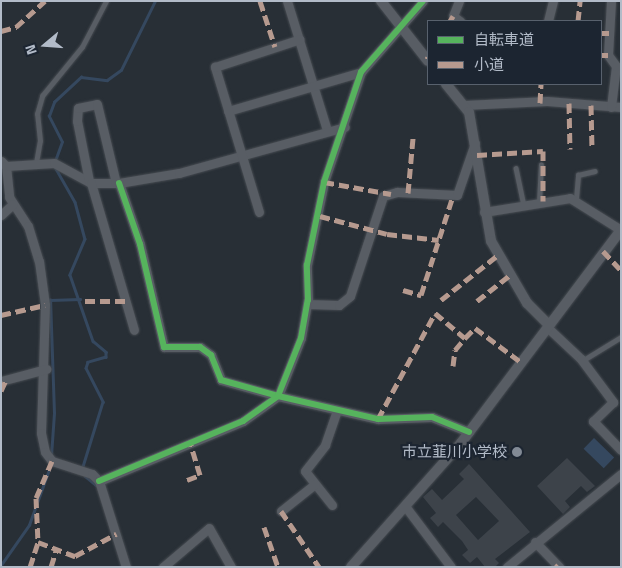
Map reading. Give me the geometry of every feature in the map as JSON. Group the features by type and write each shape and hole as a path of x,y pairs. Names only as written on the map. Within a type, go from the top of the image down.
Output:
{"street":[{"path":"287,1 327,130"},
{"path":"380,1 427,60"},
{"path":"99,482 243,420 278,396 301,338 307,304 307,265 324,182 345,127 361,72 423,1"},
{"path":"459,1 453,16 459,20"},
{"path":"548,20 553,1"},
{"path":"611,1 608,55 616,66 611,107"},
{"path":"259,212 215,66 300,39"},
{"path":"228,111 361,72"},
{"path":"447,85 464,105 475,143 484,212 491,241 527,303 582,361 613,402 593,421 621,450"},
{"path":"464,105 547,100 611,107 621,106"},
{"path":"134,330 90,182 77,121 78,108 97,104 118,183 140,244 164,347 200,347 211,355 221,380 278,396 338,411 386,420 415,414 469,432"},
{"path":"126,567 99,482 92,474 52,461 45,452 41,433 46,369 39,261 28,226 13,204 4,163 62,165 90,182 118,183 179,173 327,130 345,127"},
{"path":"307,304 339,305 350,296 382,196 397,192 457,195 475,143"},
{"path":"351,567 469,432 621,230 576,199 539,202 484,212"},
{"path":"1,215 13,204"},
{"path":"1,381 46,369"},
{"path":"332,505 305,471 325,445 338,411"},
{"path":"507,567 621,474"},
{"path":"281,511 315,484"},
{"path":"405,506 450,567"},
{"path":"167,565 209,528 231,567"},
{"path":"536,542 560,567"}],"lane":[{"path":"36,164 40,141 37,114 42,96 82,47 106,1"},
{"path":"539,202 541,165"},
{"path":"516,168 524,206"},
{"path":"576,199 578,175 595,171"},
{"path":"582,361 621,337"}],"water":[{"path":"594,438 614,457 604,468 584,449"}],"building":[{"path":"567,458 595,486 587,492 581,486 565,501 570,507 563,514 537,486"},
{"path":"469,464 530,532 495,559 499,563 495,567 485,567 477,557 470,563 462,555 468,550 462,541 443,522 438,527 430,518 436,513 423,497 432,489 442,500 464,479 459,474","holes":["476,497 499,521 478,540 456,515"]}],"waterway":[{"path":"55,161 62,142 49,116 54,102 81,77 107,80 121,70 155,1"},
{"path":"55,167 75,202 85,239 70,275 93,341 106,352 106,357 88,362 86,368 103,402 82,470"},
{"path":"51,456 54,413 50,300 80,299"},
{"path":"1,565 29,525 51,464"},
{"path":"85,476 96,485"}],"marked path":[{"path":"1,31 16,27 45,1"},
{"path":"260,1 275,47"},
{"path":"578,20 580,1"},
{"path":"451,20 453,16"},
{"path":"602,33 609,33"},
{"path":"602,55 608,55"},
{"path":"540,103 541,85"},
{"path":"569,103 570,149"},
{"path":"591,105 592,149"},
{"path":"408,193 413,138"},
{"path":"477,155 543,151 543,201"},
{"path":"324,182 391,194"},
{"path":"403,290 421,295 453,196"},
{"path":"320,216 387,234 439,240"},
{"path":"603,251 621,270"},
{"path":"441,300 498,255"},
{"path":"477,301 510,275"},
{"path":"85,301 125,301"},
{"path":"1,315 45,305"},
{"path":"378,419 435,313 465,338 475,328 521,362"},
{"path":"453,366 455,350 465,338"},
{"path":"1,391 6,380"},
{"path":"187,480 200,475 190,443"},
{"path":"52,461 36,498 38,542 75,556 116,534"},
{"path":"281,511 319,567"},
{"path":"264,527 278,567"},
{"path":"30,567 38,542"},
{"path":"51,567 56,551"}],"cycle path":[{"path":"99,481 243,421 278,396 301,338 308,300 307,265 324,182 361,72 423,1"},
{"path":"119,183 140,244 164,347 200,347 211,355 221,380 278,396 378,419 432,417 469,432"}],"place":[{"name":"市立韮川小学校","path":"517,452"}]}
